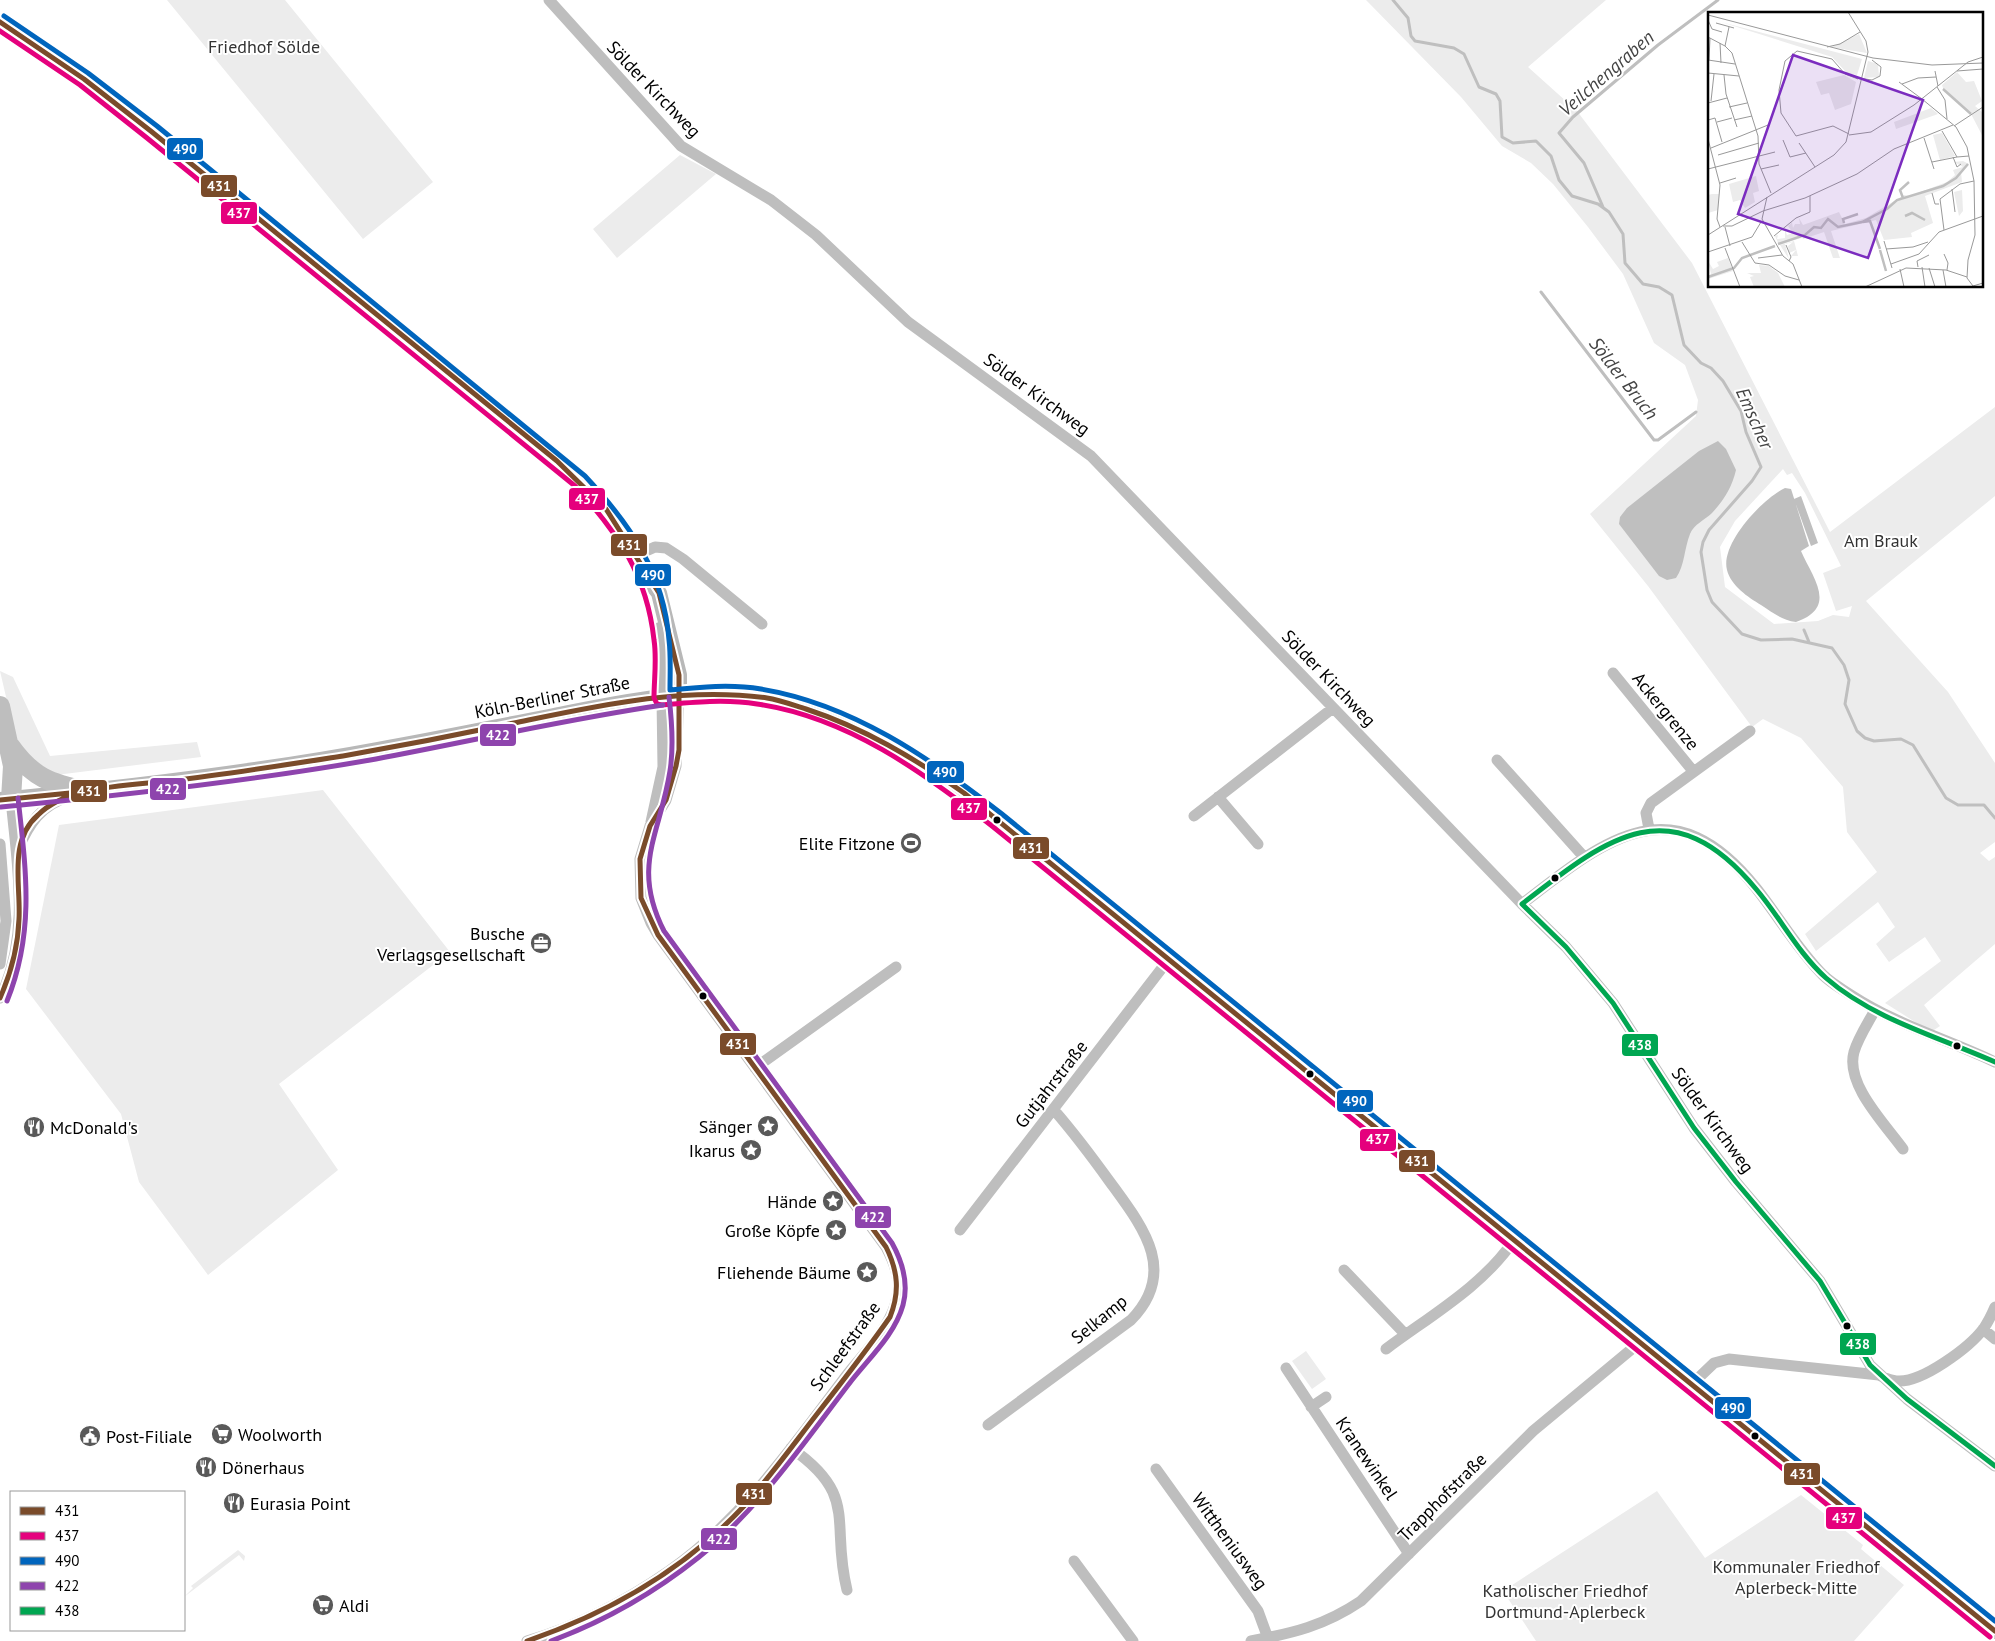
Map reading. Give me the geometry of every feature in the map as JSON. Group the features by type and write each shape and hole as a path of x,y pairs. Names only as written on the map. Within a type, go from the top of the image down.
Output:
{"highway":[{"path":"0,706 10,746 12,766 6,800"},
{"path":"10,746 32,772 54,784 87,791"}],"main road":[{"path":"0,22 84,79 152,132 557,461 606,509 636,555 650,582 659,593 679,675 680,696"},
{"path":"650,582 662,640 662,698"},
{"name":"Köln-Berliner Straße","path":"6,800 220,774 373,751 601,707 680,696 721,694 771,699 844,721 882,739 913,757 964,793 1995,1631"}],"street":[{"name":"Sölder Kirchweg","path":"549,0 681,146 771,200 816,235 908,322 1091,456 1522,904 1561,941 1599,984 1694,1128 1736,1182 1820,1281 1842,1315 1863,1355 1879,1375 1994,1464"},
{"path":"636,555 655,547 666,548 683,559 762,624"},
{"name":"Ackergrenze","path":"1613,672 1693,771"},
{"name":"Schleefstraße","path":"527,1641 592,1616 644,1588 670,1570 734,1516 791,1448 890,1317 895,1306 899,1284 895,1266 886,1247 658,935 648,917 641,898 639,872 643,844 650,826 666,800 676,766 679,750 680,696"},
{"name":"Schleefstraße","path":"650,826 663,767 662,698"},
{"path":"1194,816 1333,708"},
{"path":"1649,829 1647,809 1693,771 1750,731"},
{"path":"1497,760 1584,857"},
{"path":"18,849 30,823 40,812 65,798 87,791"},
{"path":"1218,797 1258,844"},
{"path":"0,998 11,968 17,940 20,903 18,849 6,800"},
{"path":"1522,904 1584,857 1612,841 1649,829 1687,834 1724,854 1745,874 1824,976 1875,1010 1995,1062"},
{"path":"0,844 6,921 0,964"},
{"name":"Gutjahrstraße","path":"960,1230 1169,959"},
{"path":"755,1068 896,967"},
{"path":"1875,1010 1854,1052 1853,1070 1859,1089 1903,1148"},
{"name":"Selkamp","path":"988,1425 1131,1320 1148,1298 1154,1282 1154,1262 1144,1231 1076,1134 1054,1110"},
{"path":"1386,1349 1482,1277 1504,1255 1514,1240"},
{"path":"1344,1270 1405,1334"},
{"path":"1691,1385 1714,1363 1729,1359 1879,1375 1898,1382 1921,1376 1948,1359 1984,1329 1995,1307"},
{"path":"1984,1329 1995,1339"},
{"name":"Trapphofstraße","path":"1251,1641 1268,1639 1314,1627 1337,1617 1360,1601 1533,1431 1639,1343"},
{"name":"Kranewinkel","path":"1286,1368 1409,1554"},
{"path":"1311,1407 1326,1397"},
{"path":"791,1448 817,1468 829,1484 838,1503 846,1590"},
{"name":"Wittheniusweg","path":"1156,1469 1258,1611 1268,1639"},
{"path":"1074,1561 1132,1641"}],"green space":[{"name":"Friedhof Sölde","path":"167,0 285,0 433,182 363,239"},
{"name":"Am Brauk","path":"1366,0 1606,0 1528,67 1577,111 1692,263 1830,532 1995,407 1995,496 1866,601 1948,692 1995,763 1995,842 1980,853 1989,861 1995,857 1995,944 1924,1005 1940,1026 1931,1032 1885,1003 1941,961 1925,937 1889,962 1876,944 1895,927 1878,902 1816,951 1805,934 1877,872 1847,832 1843,787 1801,738 1763,719 1752,727 1648,586 1590,514 1696,416 1698,400 1685,365 1654,343 1623,274 1553,184 1531,163 1502,146 1461,97","holes":["1783,469 1787,475 1792,473 1805,493 1841,566 1823,573 1836,611 1852,606 1849,617 1833,615 1818,621 1774,624 1725,587 1720,547 1735,521"]},
{"path":"680,155 716,174 617,258 593,229"},
{"path":"0,671 13,677 50,756 197,742 201,757 56,775 38,769 17,744"},
{"path":"323,790 450,952 279,1084 338,1170 208,1275 139,1182 121,1114 26,989 59,825"},
{"path":"1306,1351 1326,1379 1312,1389 1292,1361"},
{"name":"Kommunaler Friedhof Aplerbeck-Mitte","path":"1657,1491 1705,1558 1801,1495 1863,1545 1861,1549 1904,1585 1854,1641 1536,1641 1503,1591"},
{"path":"238,1550 245,1556 244,1561 239,1555 185,1596 193,1588 191,1586"}],"shaded area":[{"path":"1718,441 1726,449 1736,470 1732,482 1724,498 1716,508 1692,531 1676,578 1667,580 1659,576 1619,524 1620,517 1627,508 1699,451"},
{"path":"1785,488 1791,489 1792,492 1809,546 1801,551 1819,591 1819,600 1816,608 1809,616 1796,622 1778,616 1746,595 1732,581 1727,570 1727,559 1736,535 1755,511 1776,493"},
{"path":"1801,496 1818,543 1811,546 1794,499"}],"waterway":[{"name":"Emscher","path":"1393,0 1408,18 1411,36 1415,41 1454,48 1464,54 1479,87 1496,94 1500,101 1502,137 1513,143 1536,141 1551,156 1559,180 1572,196 1598,204 1609,212 1623,234 1625,263 1643,284 1659,287 1672,295 1684,345 1701,363 1711,368 1723,381 1741,411 1746,432 1761,467 1752,481 1709,530 1703,542 1701,552 1707,590 1712,602 1742,634 1761,640 1792,639 1832,648 1844,665 1849,680 1845,704 1857,731 1865,738 1874,741 1901,739 1913,745 1946,798 1958,805 1984,805 1995,818"},
{"name":"Veilchengraben","path":"1603,207 1584,163 1559,133 1573,117 1658,45 1718,0"},
{"name":"Sölder Bruch","path":"1541,292 1654,440 1658,440 1696,412"},
{"path":"1804,630 1809,642"}],"transit line":[{"name":"490","path":"4,16 88,73 157,126 585,476 630,531 652,571 666,616 670,652 670,690 727,686 761,689 795,696 858,720 889,736 947,773 1002,814 1995,1621"},
{"name":"431","path":"0,22 84,79 152,132 557,461 606,509 659,593 679,675 679,750 666,800 650,826 640,859 641,898 658,935 886,1247 893,1265 896,1290 890,1317 781,1461 744,1506 696,1550 644,1587 587,1617 527,1641"},
{"name":"437","path":"0,31 80,85 147,138 575,486 617,538 628,556 645,595 655,647 654,698 657,704 722,701 757,704 790,711 822,721 853,734 911,767 939,786 992,826 1990,1637"},
{"name":"431","path":"0,998 11,969 17,940 19,919 18,864 19,850 23,837 38,815 65,798 105,788 170,781 343,756 608,704 704,694 767,698 791,704 848,725 888,745 964,793 1995,1631"},
{"name":"422","path":"551,1641 591,1625 647,1594 682,1570 721,1538 762,1496 882,1344 899,1316 905,1297 904,1273 892,1243 664,931 654,908 649,869 651,851 670,771 672,734 669,697"},
{"name":"422","path":"1,807 283,774 376,759 555,723 663,705"},
{"name":"431","path":"0,800 70,793"},
{"name":"422","path":"7,1001 22,950 25,925 24,850 18,798"},
{"name":"438","path":"1522,904 1582,859 1611,843 1639,833 1667,831 1696,839 1725,857 1756,889 1816,968 1844,992 1885,1016 1995,1062"},
{"name":"438","path":"1522,904 1566,947 1613,1003 1694,1128 1736,1182 1820,1281 1870,1365 1907,1399 1995,1466"}],"place":[{"name":"Elite Fitzone","path":"911,843"},
{"name":"Busche Verlagsgesellschaft","path":"541,943"},
{"name":"Sänger","path":"768,1126"},
{"name":"McDonald's","path":"34,1127"},
{"name":"Ikarus","path":"751,1150"},
{"name":"Hände","path":"833,1201"},
{"name":"Große Köpfe","path":"836,1230"},
{"name":"Fliehende Bäume","path":"867,1272"},
{"name":"Woolworth","path":"222,1434"},
{"name":"Post-Filiale","path":"90,1436"},
{"name":"Dönerhaus","path":"206,1467"},
{"name":"Eurasia Point","path":"234,1503"},
{"name":"Aldi","path":"323,1605"}],"park label":[{"name":"Katholischer Friedhof Dortmund-Aplerbeck","path":"1565,1600"}]}
